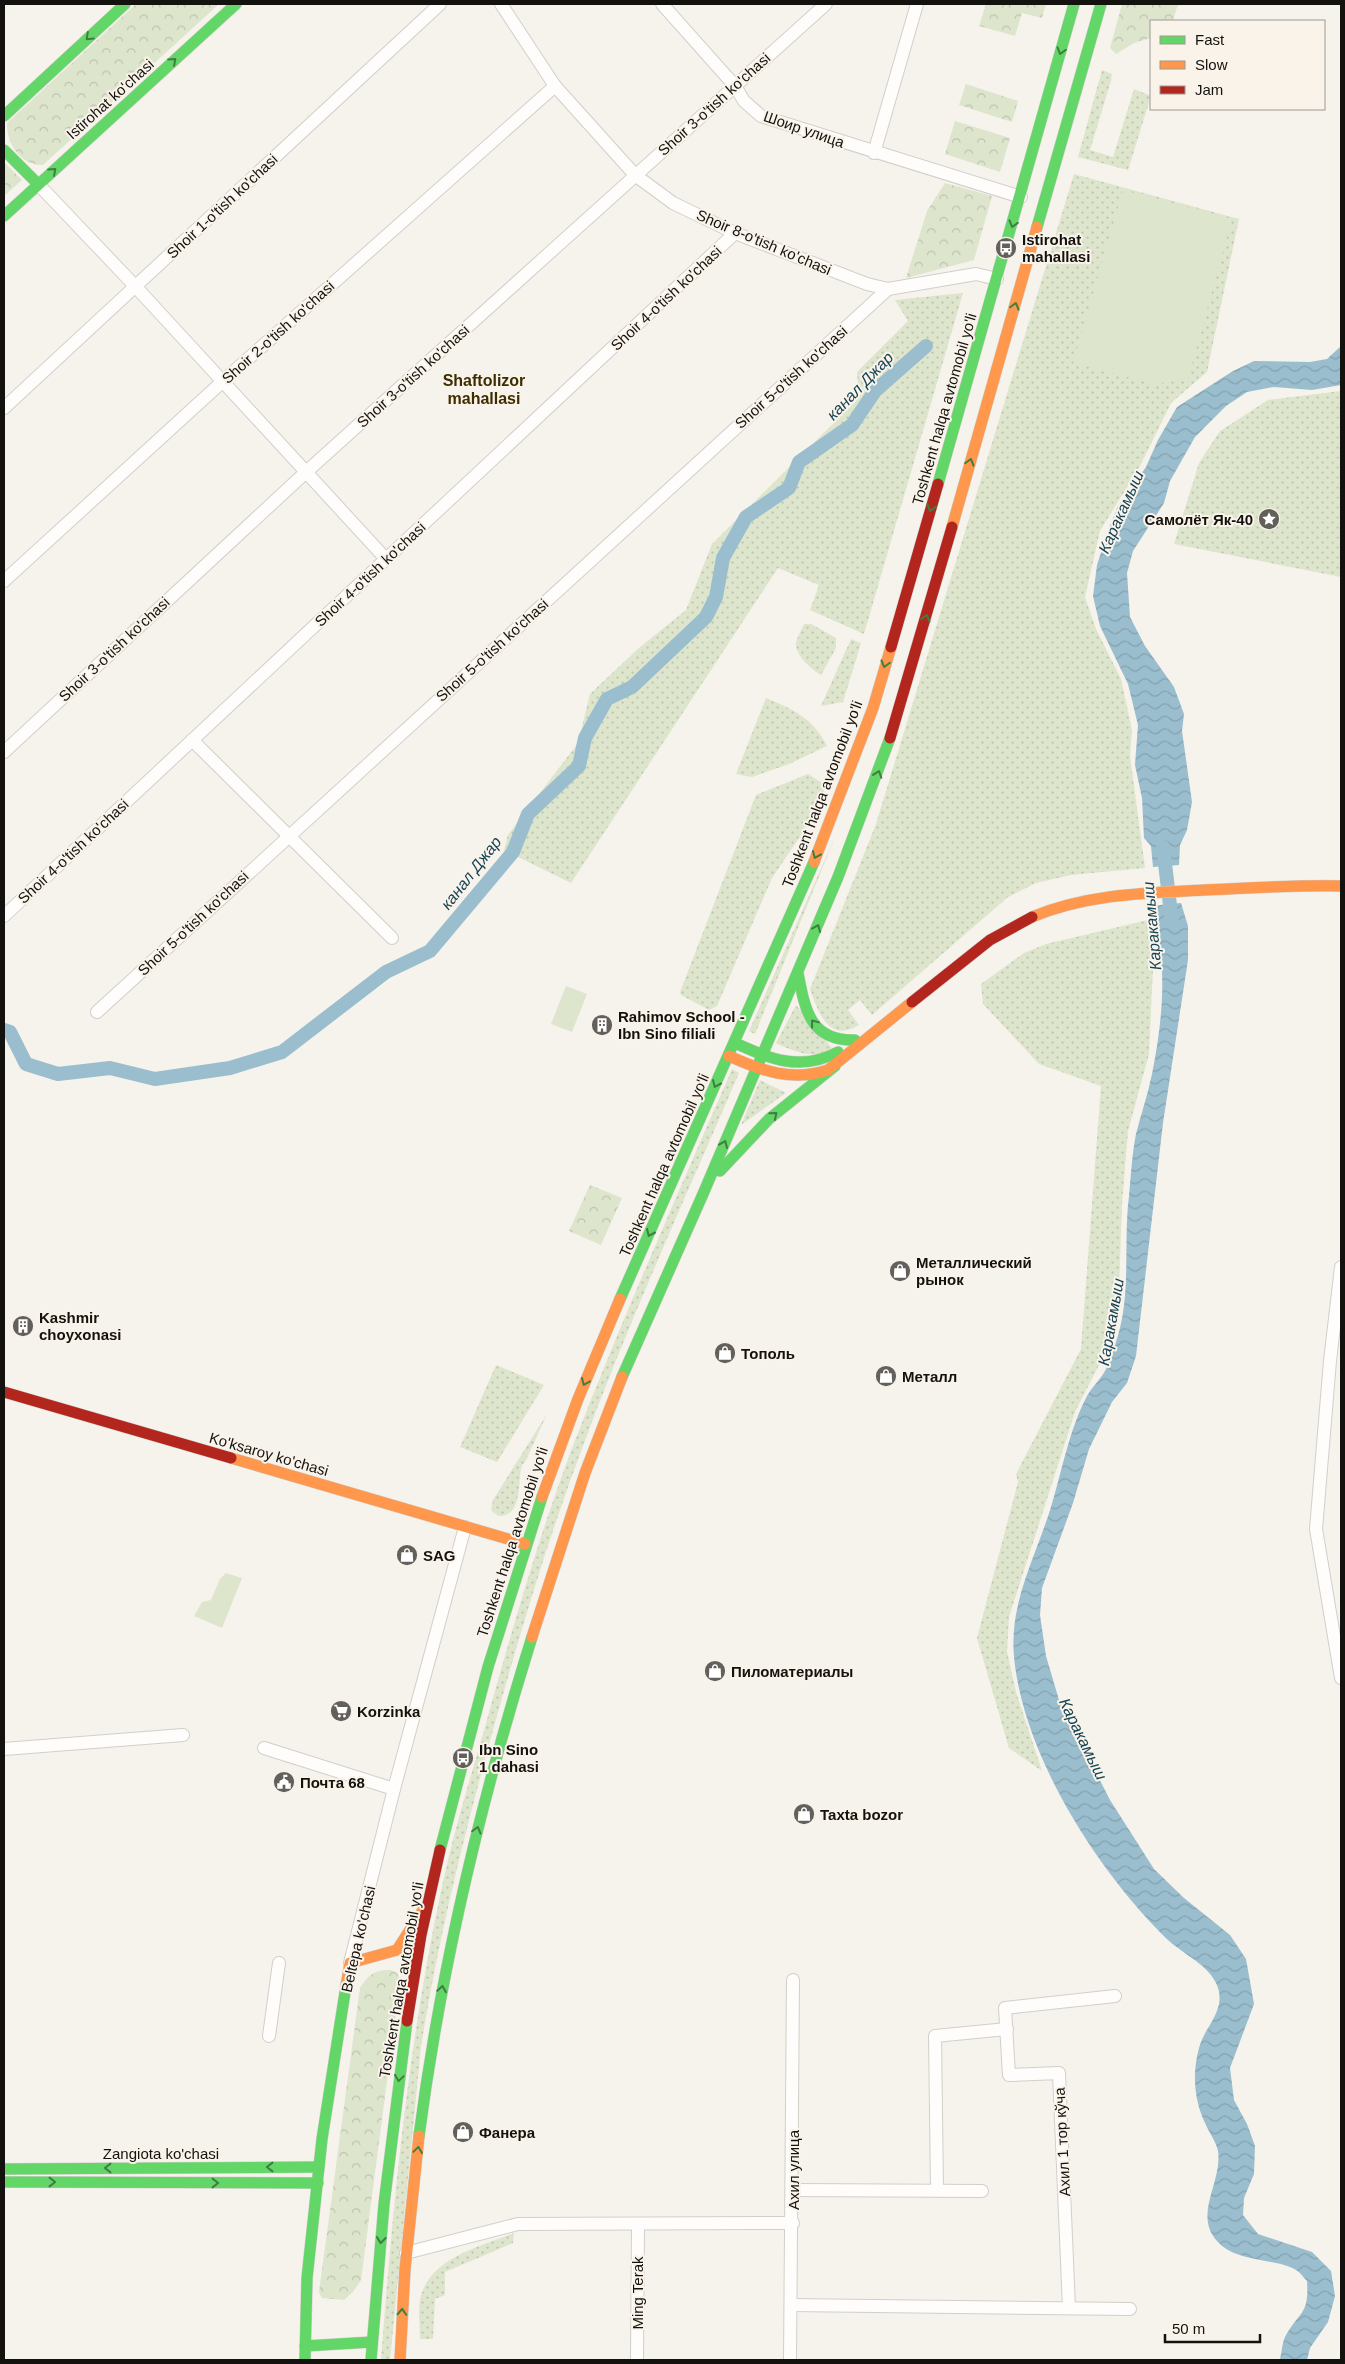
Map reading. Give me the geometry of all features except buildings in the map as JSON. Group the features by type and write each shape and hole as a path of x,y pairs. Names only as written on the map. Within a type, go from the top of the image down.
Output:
{"main road":[{"path":"4,116 125,4"},
{"name":"Istirohat ko'chasi","path":"4,216 236,4"},
{"name":"Toshkent halqa avtomobil yo'li","path":"371,2360 394,2115 413,1978 427,1902 462,1758 525,1544 595,1357 735,1043 836,810 873,708 998,279 1074,4"},
{"path":"400,2360 406,2253 422,2118 446,1965 469,1860 490,1780 561,1544 602,1428 862,820 899,712 1101,4"},
{"path":"4,150 38,184"},
{"path":"836,810 862,820"},
{"path":"735,1043 762,1055 789,1063 812,1063 832,1056 855,1040 964,949 1002,923 1029,910 1064,898 1132,890 1217,885 1300,877 1341,878"},
{"path":"1217,885 1341,886"},
{"path":"705,1189 736,1151 769,1119 972,954 1009,929 1030,918 1069,904 1132,890"},
{"path":"798,973 803,1002 814,1025 832,1039 843,1042 855,1040"},
{"path":"728,1056 756,1069 774,1074 798,1077 821,1073 835,1066"},
{"name":"Ko'ksaroy ko'chasi","path":"4,1392 525,1544"},
{"path":"401,1957 427,1902"},
{"path":"350,1963 401,1957"},
{"path":"401,1957 413,1978"},
{"name":"Beltepa ko'chasi","path":"305,2360 307,2278 319,2167 350,1963"},
{"name":"Zangiota ko'chasi","path":"4,2169 319,2167"},
{"name":"Zangiota ko'chasi","path":"4,2182 318,2183"},
{"path":"305,2346 372,2342"}],"street":[{"name":"Shoir 1-o'tish ko'chasi","path":"4,408 440,4"},
{"name":"Shoir 8-o'tish ko'chasi","path":"501,4 555,86 636,175 673,203 735,233 867,284 888,289 976,274 998,279"},
{"name":"Шоир улица","path":"662,4 734,86 744,101 761,116 1020,198"},
{"name":"Shoir 3-o'tish ko'chasi","path":"4,752 306,473 826,4"},
{"path":"874,153 917,4"},
{"name":"Shoir 2-o'tish ko'chasi","path":"4,581 222,382 555,86"},
{"path":"38,184 135,286 386,559"},
{"name":"Shoir 4-o'tish ko'chasi","path":"4,916 735,233"},
{"name":"Shoir 5-o'tish ko'chasi","path":"97,1012 888,289"},
{"path":"192,740 392,938"},
{"path":"1341,1267 1330,1361 1316,1529 1341,1678"},
{"name":"Beltepa ko'chasi","path":"350,1963 394,1789 466,1527"},
{"path":"4,1749 183,1736"},
{"path":"264,1748 394,1789"},
{"path":"269,2036 279,1963"},
{"name":"Ахил улица","path":"790,2360 793,2223 793,1980"},
{"name":"Ахил 1 тор кўча","path":"1069,2308 1059,2073 1009,2075 1005,2008 1115,1996"},
{"path":"937,2190 935,2036 1007,2029"},
{"path":"793,2190 982,2191"},
{"path":"406,2253 518,2224 793,2223"},
{"name":"Ming Terak","path":"637,2360 638,2225"},
{"path":"791,2305 1130,2309"}],"green space":[{"path":"136,4 219,4 43,165 28,162 16,152 12,145 7,131 7,123"},
{"path":"986,4 1046,4 1042,18 1022,13 1015,36 979,26"},
{"path":"1122,4 1178,4 1173,20 1150,20 1150,38 1134,43 1116,54 1110,48"},
{"path":"1102,70 1112,74 1111,81 1090,150 1113,157 1134,89 1150,96 1128,170 1078,157"},
{"path":"966,84 1018,101 1012,122 959,105"},
{"path":"955,121 1010,138 1000,172 945,154"},
{"path":"4,162 22,180 4,196"},
{"path":"1074,174 1239,219 1207,372 1171,403 1140,466 1100,531 1085,597 1096,629 1121,679 1132,730 1130,756 1145,868 1071,875 1036,883 1008,897 872,1015 860,1000 848,1010 859,1025 848,1030 839,1030 832,1028 821,1015 810,989 876,824"},
{"path":"945,183 992,196 974,260 906,278 927,211"},
{"path":"1123,190 1232,219 1188,379 1154,384 1073,363"},
{"path":"963,293 864,634 810,610 819,585 778,568 571,883 504,850 508,835 578,743 590,694 639,648 686,610 712,544 859,398 857,372 908,321 895,300"},
{"path":"1341,391 1341,577 1174,544 1199,463 1220,431 1268,400"},
{"path":"804,624 811,624 836,638 836,648 821,675 805,662 796,648 796,643"},
{"path":"851,639 861,643 843,702 821,706"},
{"path":"766,698 785,706 808,721 827,746 789,764 752,777 736,774"},
{"path":"808,774 821,782 825,794 772,878 717,1006 709,1010 681,995 680,992 756,795"},
{"path":"835,837 755,1034 749,1031"},
{"path":"1148,920 1153,967 1149,1054 1128,1131 1122,1204 1119,1291 1099,1365 1075,1412 1009,1617 1007,1651 1016,1692 1042,1771 1009,1748 977,1638 1018,1482 1016,1474 1081,1349 1101,1086 1039,1064 983,1004 981,984 1024,953 1046,944"},
{"path":"566,986 587,994 572,1032 551,1024"},
{"path":"796,1005 832,1048 819,1054 811,1054 797,1052 776,1043"},
{"path":"732,1069 739,1073 637,1310 598,1406 568,1488 534,1591 493,1730 452,1888 435,1967 421,2047 390,2360 381,2360 403,2125 419,2008 445,1871 461,1812 525,1587 574,1443 631,1302"},
{"path":"760,1080 786,1093 741,1125"},
{"path":"590,1185 622,1198 601,1245 569,1231"},
{"path":"496,1365 544,1385 497,1462 460,1447"},
{"path":"547,1414 522,1465 516,1504 512,1511 506,1515 498,1516 491,1510 493,1500"},
{"path":"226,1573 242,1578 222,1628 194,1616 202,1602 211,1600 220,1579"},
{"path":"391,1970 397,1973 400,1981 361,2280 353,2292 344,2300 322,2298 319,2292 360,1988 372,1974"},
{"path":"514,2233 513,2243 445,2272 445,2295 435,2299 433,2339 420,2339 420,2300 425,2286 433,2274 457,2256"}],"water":[{"path":"1341,346 1341,385 1312,390 1274,387 1247,392 1226,406 1195,437 1170,481 1164,503 1133,551 1127,573 1130,617 1145,646 1174,687 1184,714 1182,731 1192,802 1187,830 1180,845 1179,865 1153,867 1151,846 1144,838 1142,798 1135,765 1138,725 1128,684 1100,626 1093,596 1097,565 1108,531 1118,506 1146,467 1158,440 1177,407 1233,371 1254,361 1310,362 1327,359"},
{"path":"1181,903 1188,926 1188,960 1163,1123 1136,1356 1127,1383 1112,1402 1089,1449 1073,1503 1042,1588 1040,1615 1046,1656 1059,1700 1110,1800 1154,1869 1184,1898 1230,1935 1246,1959 1254,2004 1230,2068 1234,2100 1247,2124 1255,2146 1254,2174 1244,2198 1243,2215 1258,2234 1312,2252 1331,2271 1335,2296 1328,2322 1310,2348 1307,2360 1280,2359 1285,2338 1305,2306 1307,2300 1307,2281 1297,2271 1288,2266 1249,2258 1230,2251 1222,2246 1213,2235 1208,2224 1208,2212 1218,2163 1218,2151 1198,2105 1195,2067 1202,2040 1214,2018 1219,2003 1217,1985 1205,1968 1172,1943 1155,1927 1107,1870 1084,1837 1045,1765 1030,1729 1020,1692 1014,1656 1014,1636 1020,1598 1051,1507 1075,1423 1087,1396 1108,1364 1121,1324 1126,1288 1127,1214 1134,1149 1136,1134 1152,1074 1161,1011 1162,968 1160,947 1150,906"}],"waterway":[{"name":"канал Джар","path":"4,1030 10,1032 26,1064 58,1074 110,1068 155,1079 230,1068 282,1052 386,972 430,951 513,852 528,814 579,766 585,738 607,699 632,687 706,617 716,597 723,558 746,517 789,488 799,462 852,425 875,391 926,346"},
{"name":"Каракамыш","path":"1163,847 1172,922"}],"traffic: fast":[{"path":"4,116 125,4"},
{"path":"4,216 236,4"},
{"path":"938,484 1074,4"},
{"path":"1037,227 1101,4"},
{"path":"4,150 38,184"},
{"path":"622,1377 703,1194 838,877 890,738"},
{"path":"620,1299 814,862"},
{"path":"798,973 807,1011 812,1021 828,1035 840,1039 855,1040"},
{"path":"735,1043 761,1054 786,1061 811,1061 838,1052"},
{"path":"720,1171 769,1119 835,1066"},
{"path":"440,1850 488,1667 542,1497"},
{"path":"419,2136 439,2010 465,1884 496,1760 532,1637"},
{"path":"305,2360 307,2278 322,2139 346,1986"},
{"path":"371,2360 384,2204 407,2021"},
{"path":"4,2169 319,2167"},
{"path":"4,2182 318,2183"},
{"path":"305,2346 372,2342"}],"traffic: slow":[{"path":"952,527 1037,227"},
{"path":"814,862 873,708 891,647"},
{"path":"1032,917 1053,909 1116,896 1182,891 1341,886"},
{"path":"729,1056 765,1070 790,1075 802,1075 828,1070 912,1002"},
{"path":"542,1497 578,1399 620,1299"},
{"path":"532,1637 585,1473 622,1377"},
{"path":"231,1458 525,1544"},
{"path":"346,1986 350,1963 397,1950 423,1910"},
{"path":"400,2360 405,2269 419,2136"}],"traffic: jam":[{"path":"891,647 938,484"},
{"path":"890,738 952,527"},
{"path":"912,1002 990,940 1032,917"},
{"path":"4,1392 231,1458"},
{"path":"407,2021 421,1935 440,1850"}],"place":[{"name":"Istirohat mahallasi","path":"1006,248"},
{"name":"Самолёт Як-40","path":"1269,519"},
{"name":"Rahimov School - Ibn Sino filiali","path":"602,1025"},
{"name":"Металлический рынок","path":"900,1271"},
{"name":"Kashmir choyxonasi","path":"23,1326"},
{"name":"Тополь","path":"725,1353"},
{"name":"Металл","path":"886,1376"},
{"name":"SAG","path":"407,1555"},
{"name":"Пиломатериалы","path":"715,1671"},
{"name":"Korzinka","path":"341,1711"},
{"name":"Ibn Sino 1 dahasi","path":"463,1758"},
{"name":"Почта 68","path":"284,1782"},
{"name":"Taxta bozor","path":"804,1814"},
{"name":"Фанера","path":"463,2132"}],"district":[{"name":"Shaftolizor mahallasi","path":"484,389"}]}
